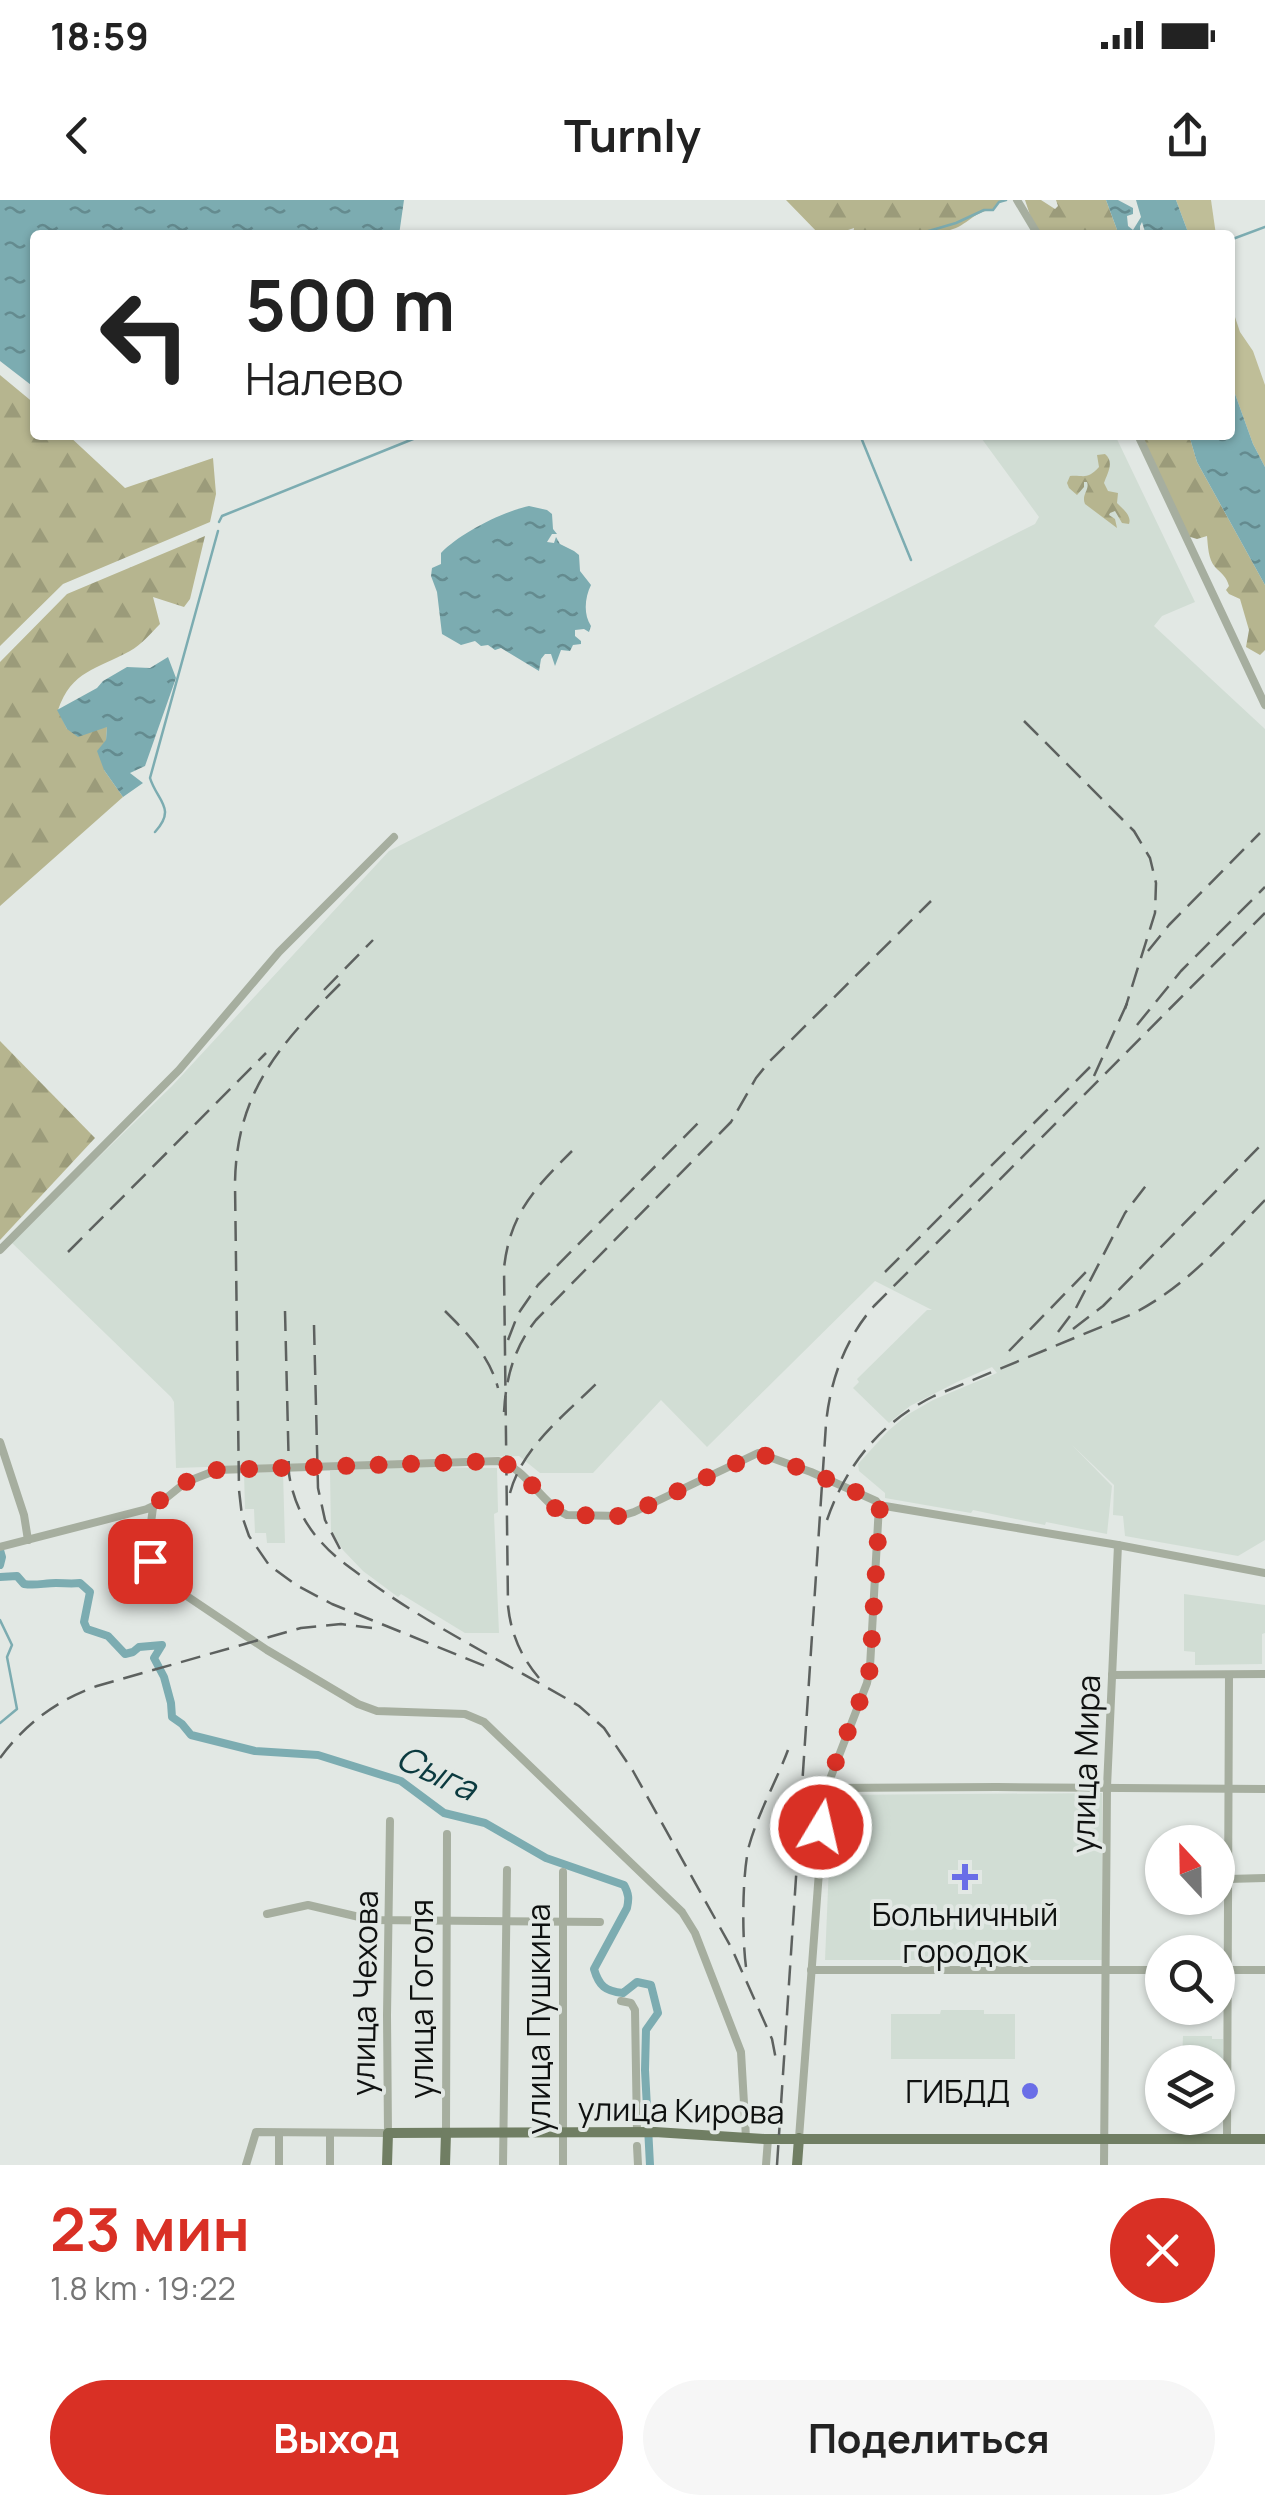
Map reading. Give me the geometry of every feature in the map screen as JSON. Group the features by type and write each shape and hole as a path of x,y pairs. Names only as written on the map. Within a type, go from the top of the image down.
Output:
{"main road":[{"name":"улица Кирова","path":"388,2132 655,2132 768,2139 1265,2142"},
{"name":"улица Чехова","path":"388,2132 388,2165"},
{"name":"улица Гоголя","path":"445,2165 446,2133"},
{"path":"797,2165 799,2138"},
{"name":"улица Кирова","path":"1104,2139 1113,2143 1265,2142"}],"street":[{"path":"1017,200 1035,230"},
{"path":"1140,440 1265,705"},
{"path":"0,1250 179,1070 279,952 394,837"},
{"path":"0,1442 24,1515 28,1540"},
{"path":"0,1547 152,1506 186,1482 217,1470 498,1461 517,1471 560,1512 622,1516 758,1453 811,1472 880,1505 1265,1573"},
{"path":"799,2138 821,1827 826,1788 870,1668 880,1505"},
{"path":"152,1506 150,1561 157,1576 266,1650 358,1704 377,1711 465,1714 484,1722 682,1912 695,1932 741,2052 746,2138"},
{"name":"улица Мира","path":"1104,2165 1107,1787 1118,1545"},
{"path":"1112,1675 1265,1674"},
{"path":"1229,1675 1229,1825"},
{"path":"826,1788 1265,1788"},
{"name":"улица Чехова","path":"388,2132 390,1821"},
{"name":"улица Гоголя","path":"446,2133 447,1834"},
{"path":"503,2165 507,1870"},
{"name":"улица Пушкина","path":"563,1872 563,2165"},
{"path":"1235,1879 1265,1878"},
{"path":"268,1914 308,1905 372,1920 600,1922"},
{"path":"812,1970 1145,1970"},
{"path":"1235,1970 1265,1970"},
{"path":"621,2001 631,2004 634,2010 637,2132"},
{"path":"1224,2025 1228,2140"},
{"name":"улица Кирова","path":"246,2165 256,2132 388,2132"},
{"path":"279,2132 279,2165"},
{"path":"330,2133 330,2165"},
{"path":"766,2165 768,2139"},
{"path":"637,2146 638,2165"}],"shaded area":[{"path":"983,440 1117,440 1195,602 1162,616 1154,626 1265,729 1265,1540 1238,1556 1125,1536 1123,1516 1113,1515 1114,1485 1072,1445 1112,1486 1107,1534 885,1498 885,1493 859,1471 858,1464 907,1415 997,1373 992,1367 957,1382 910,1406 889,1423 853,1388 859,1382 857,1379 927,1310 932,1310 875,1281 707,1447 661,1400 593,1473 540,1473 519,1456 176,1468 171,1397 11,1242 172,1086 389,851 1035,524 1039,517"},
{"path":"497,1468 498,1512 494,1514 499,1633 465,1633 401,1594 398,1597 363,1571 331,1532 330,1471"},
{"path":"283,1472 285,1543 267,1543 266,1533 255,1533 254,1509 245,1509 244,1473"},
{"path":"1184,1594 1265,1605 1262,1664 1195,1665 1195,1652 1184,1651"},
{"name":"Больничный городок","path":"1102,1793 1102,1960 825,1960 832,1795"},
{"path":"941,2010 1015,2014 1015,2059 891,2059 891,2014 940,2014"},
{"path":"1183,2036 1223,2039 1223,2045 1183,2045"}],"green space":[{"path":"786,200 1006,200 950,230 815,230"},
{"path":"1025,200 1041,200 1055,209 1056,200 1106,200 1117,230 1038,230"},
{"path":"1176,200 1211,200 1215,230 1187,230"},
{"path":"1235,317 1265,385 1265,467 1235,394"},
{"path":"0,375 30,400 30,440 73,440 125,488 213,458 216,494 210,522 63,584 0,646"},
{"path":"1140,440 1190,440 1197,462 1265,585 1265,650 1260,655 1246,647 1249,630 1240,599 1226,590 1227,580 1211,560 1207,536 1197,539 1184,535"},
{"path":"1105,454 1110,464 1104,483 1108,491 1118,493 1117,503 1129,518 1129,524 1122,523 1115,511 1110,513 1117,528 1085,504 1087,482 1077,495 1067,483 1070,476 1092,474 1099,467 1097,455"},
{"path":"205,536 190,599 184,607 153,597 160,624 134,648 78,679 58,710 67,729 107,727 104,770 123,797 0,906 0,662 67,594"},
{"path":"0,1041 95,1138 0,1240"}],"water":[{"path":"0,200 404,200 400,230 30,230 30,384 0,361"},
{"path":"1106,200 1118,200 1133,208 1133,214 1127,216 1128,226 1133,230 1117,230"},
{"path":"1136,200 1176,200 1187,230 1144,230 1142,222 1140,230 1133,230 1141,217"},
{"path":"1235,394 1265,467 1265,585 1197,462 1190,440 1235,440"},
{"path":"529,506 552,514 557,534 552,534 547,542 554,543 556,537 560,544 579,555 580,571 591,585 586,606 589,632 575,630 581,644 573,645 570,651 561,650 555,666 551,654 545,654 539,671 501,648 495,650 475,641 461,645 442,634 431,576 432,568 441,564 441,553 459,538 494,518"},
{"path":"168,657 176,678 145,766 130,773 143,783 123,797 104,770 97,751 106,740 107,727 78,737 67,729 57,710 127,667 150,668"}],"waterway":[{"path":"932,230 993,210 1006,200"},
{"path":"1235,238 1265,227"},
{"path":"219,522 222,516 411,440"},
{"path":"862,440 911,560"},
{"path":"155,832 165,810 150,778 218,531"},
{"name":"Сыга","path":"0,1550 0,1565"},
{"name":"Сыга","path":"0,1577 17,1576 28,1585 80,1583 90,1592 84,1622 87,1629 108,1636 125,1654 139,1647 162,1645 154,1658 164,1677 172,1717 191,1735 255,1751 318,1755 401,1781 444,1813 485,1823 546,1858 624,1885 627,1908 594,1969 601,1984 612,1991 623,1993 637,1982 651,1985 658,2013 646,2030 650,2165"},
{"path":"0,1620 12,1645 7,1657 17,1709 0,1723"}],"railway":[{"path":"1024,721 1134,831 1150,858 1156,883 1155,913 1125,1009"},
{"path":"1148,951 1260,833"},
{"path":"1137,1025 1181,971 1265,887"},
{"path":"504,1412 512,1363 536,1320 731,1122 769,1062 931,901"},
{"path":"777,2165 826,1424 841,1361 874,1306 1265,913"},
{"path":"324,990 373,940"},
{"path":"340,984 298,1028 265,1073 243,1123 237,1152 242,1516 249,1536 269,1565 296,1585 332,1604 490,1668"},
{"path":"1094,1076 1129,999"},
{"path":"68,1252 266,1053"},
{"path":"885,1272 1090,1067"},
{"path":"508,1340 518,1314 538,1285 700,1121"},
{"path":"1073,1329 1103,1306 1265,1141"},
{"path":"539,1678 518,1645 508,1606 504,1268 512,1232 526,1203 572,1151"},
{"path":"1058,1332 1076,1308 1125,1213 1151,1179"},
{"path":"827,1520 855,1463 898,1419 934,1396 1150,1304 1202,1264 1265,1200"},
{"path":"1009,1351 1086,1272"},
{"path":"285,1311 289,1474 296,1502 310,1528 335,1556 377,1587 579,1706 604,1728 633,1771 732,1949 772,2039 777,2065"},
{"path":"445,1311 483,1355 498,1388"},
{"path":"314,1325 318,1488 325,1520 340,1549"},
{"path":"510,1493 534,1446 598,1382"},
{"path":"0,1758 43,1714 97,1686 301,1628 341,1624 372,1628"},
{"path":"746,1967 743,1906 749,1846 788,1750"}],"place":[{"name":"Больничный городок","path":"965,1877"},
{"name":"ГИБДД","path":"1030,2091"}],"route":[{"path":"150,1561 152,1506 186,1482 217,1470 498,1461 517,1471 560,1512 622,1516 758,1453 811,1472 880,1505 870,1668 828,1782 821,1827"}]}
